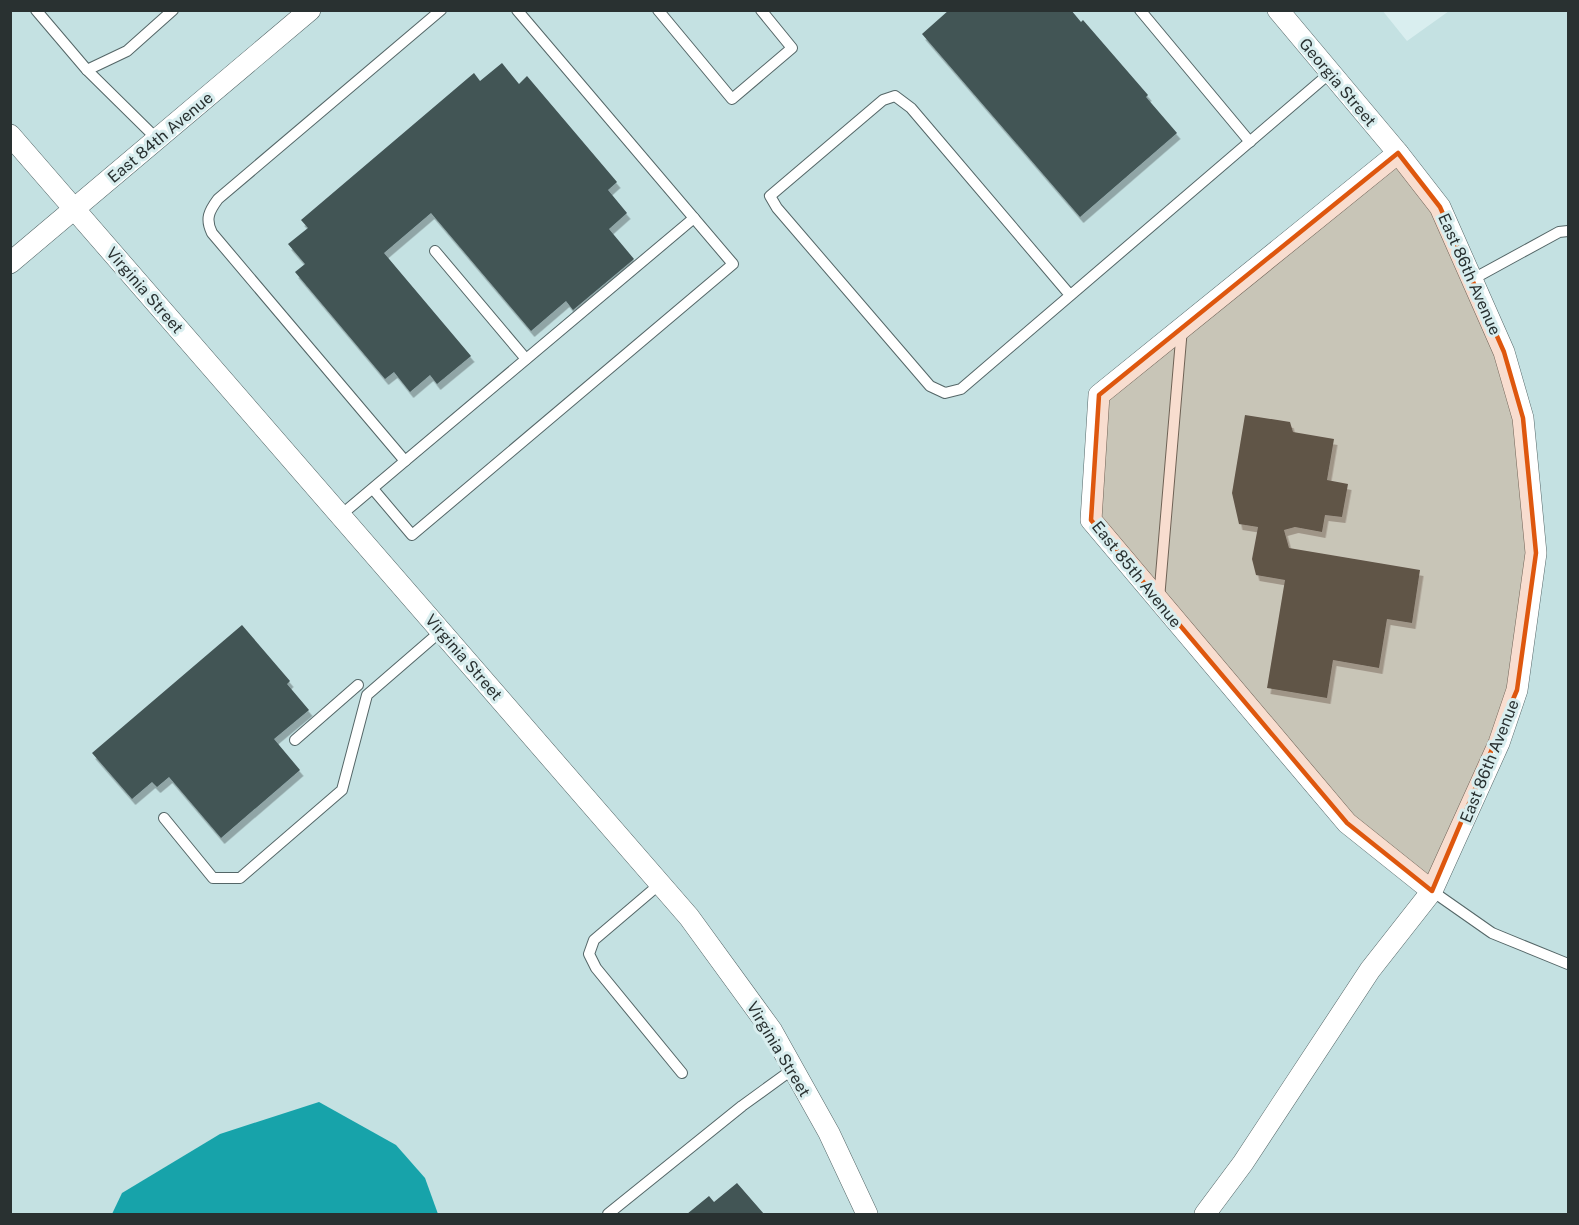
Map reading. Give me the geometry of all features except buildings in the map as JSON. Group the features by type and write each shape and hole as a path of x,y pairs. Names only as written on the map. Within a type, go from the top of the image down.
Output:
{"street":[{"name":"East 84th Avenue","path":"10,263 310,10"},
{"name":"Georgia Street","path":"1278,10 1398,153"},
{"name":"Virginia Street","path":"10,135 689,917 772,1031 829,1133 867,1215"},
{"name":"East 86th Avenue","path":"1205,1215 1243,1163 1370,969 1432,891 1499,743 1517,690 1536,553 1523,418 1503,352 1440,207 1398,153"},
{"name":"East 85th Avenue","path":"1398,153 1099,395 1091,520 1347,823 1432,891"}],"lane":[{"path":"36,10 87,70 158,140"},
{"path":"87,70 127,51 173,10"},
{"path":"405,461 212,233 207,219 210,209 218,199 441,10"},
{"path":"373,489 412,535 733,264 517,10"},
{"path":"658,10 732,99 792,48 761,10"},
{"path":"1140,10 1250,142"},
{"path":"1070,295 911,108 895,96 883,100 770,196 777,208 930,386 945,393 961,389 1330,73"},
{"path":"341,515 694,219"},
{"path":"1473,279 1559,232 1569,231"},
{"path":"435,251 526,359"},
{"path":"1159,603 1182,328"},
{"path":"164,818 213,878 240,878 342,790 367,695 441,631"},
{"path":"295,740 358,685"},
{"path":"661,883 594,940 589,954 596,968 682,1073"},
{"path":"1432,891 1492,933 1569,964"},
{"path":"608,1215 742,1106 793,1070"}],"highlighted area":[{"path":"1398,153 1440,207 1504,352 1523,418 1536,553 1517,690 1432,891 1347,823 1091,520 1099,395"}],"shaded area":[{"path":"1382,10 1407,41 1449,11 1568,11 1568,1214 11,1214 10,11"}],"water":[{"path":"319,1102 396,1145 425,1178 438,1214 112,1214 122,1193 220,1134"}]}
